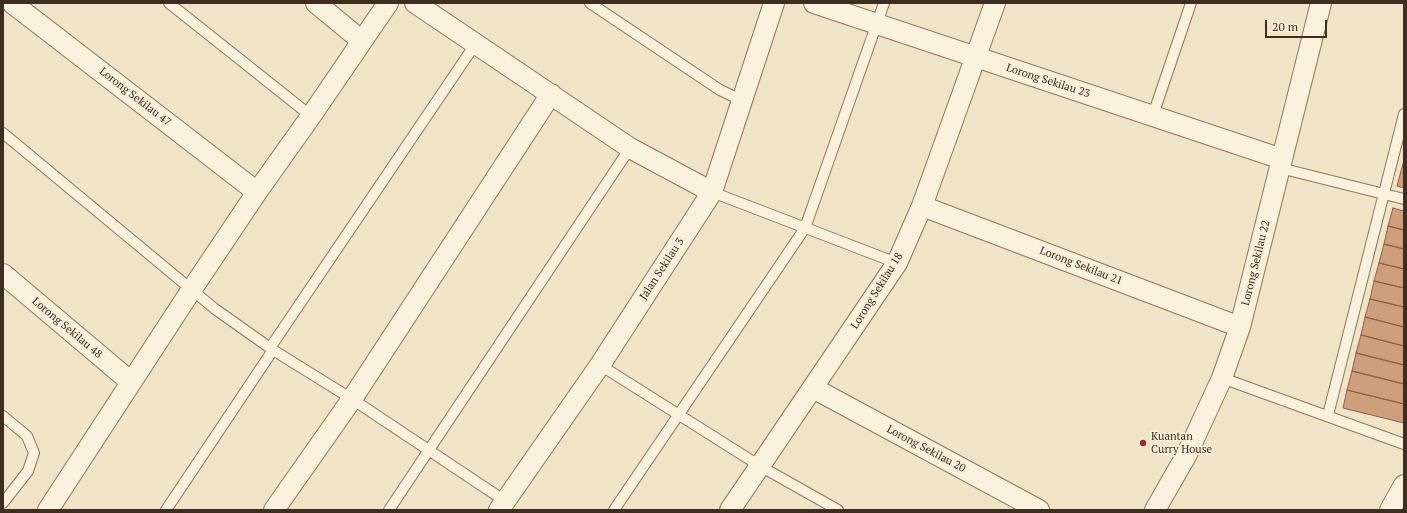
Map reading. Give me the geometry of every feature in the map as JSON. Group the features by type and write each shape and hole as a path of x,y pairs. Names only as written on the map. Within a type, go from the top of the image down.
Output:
{"street":[{"name":"Lorong Sekilau 47","path":"12,3 257,192"},
{"path":"316,3 362,41"},
{"path":"48,510 257,192 388,3"},
{"path":"416,3 630,148 712,192"},
{"name":"Jalan Sekilau 3","path":"502,506 600,364 712,192 774,3"},
{"name":"Lorong Sekilau 23","path":"814,3 1153,115 1281,163"},
{"name":"Lorong Sekilau 18","path":"730,510 897,263 922,206 995,3"},
{"name":"Lorong Sekilau 22","path":"1155,510 1186,454 1222,378 1240,327 1321,3"},
{"path":"274,510 352,399 551,94"},
{"name":"Lorong Sekilau 21","path":"922,206 1240,327"},
{"name":"Lorong Sekilau 48","path":"3,274 131,382"},
{"name":"Lorong Sekilau 20","path":"813,388 1039,510"},
{"path":"1390,510 1404,485"}],"lane":[{"path":"169,3 311,116"},
{"path":"590,3 720,90 742,101"},
{"path":"614,510 805,228 884,3"},
{"path":"1153,115 1191,3"},
{"path":"166,510 476,43"},
{"path":"1328,416 1404,114"},
{"path":"3,133 215,309 272,349 352,399 429,451 502,506"},
{"path":"389,510 630,148"},
{"path":"1281,163 1404,199"},
{"path":"712,192 897,263"},
{"path":"600,364 760,466 838,510"},
{"path":"1222,378 1404,444"},
{"path":"3,416 27,436 34,452 28,471 3,503"}],"building":[{"path":"1404,160 1404,188 1397,186"},
{"path":"1393,208 1404,211 1404,230 1388,226"},
{"path":"1388,226 1404,230 1404,249 1384,244"},
{"path":"1384,244 1404,249 1404,269 1379,263"},
{"path":"1379,263 1404,269 1404,288 1374,281"},
{"path":"1374,281 1404,288 1404,307 1370,299"},
{"path":"1370,299 1404,307 1404,327 1365,317"},
{"path":"1365,317 1404,327 1404,346 1361,335"},
{"path":"1361,335 1404,346 1404,365 1356,353"},
{"path":"1356,353 1404,365 1404,384 1352,371"},
{"path":"1352,371 1404,384 1404,404 1347,390"},
{"path":"1347,390 1404,404 1404,423 1343,408"}],"place":[{"name":"Kuantan Curry House","path":"1143,443"}]}
